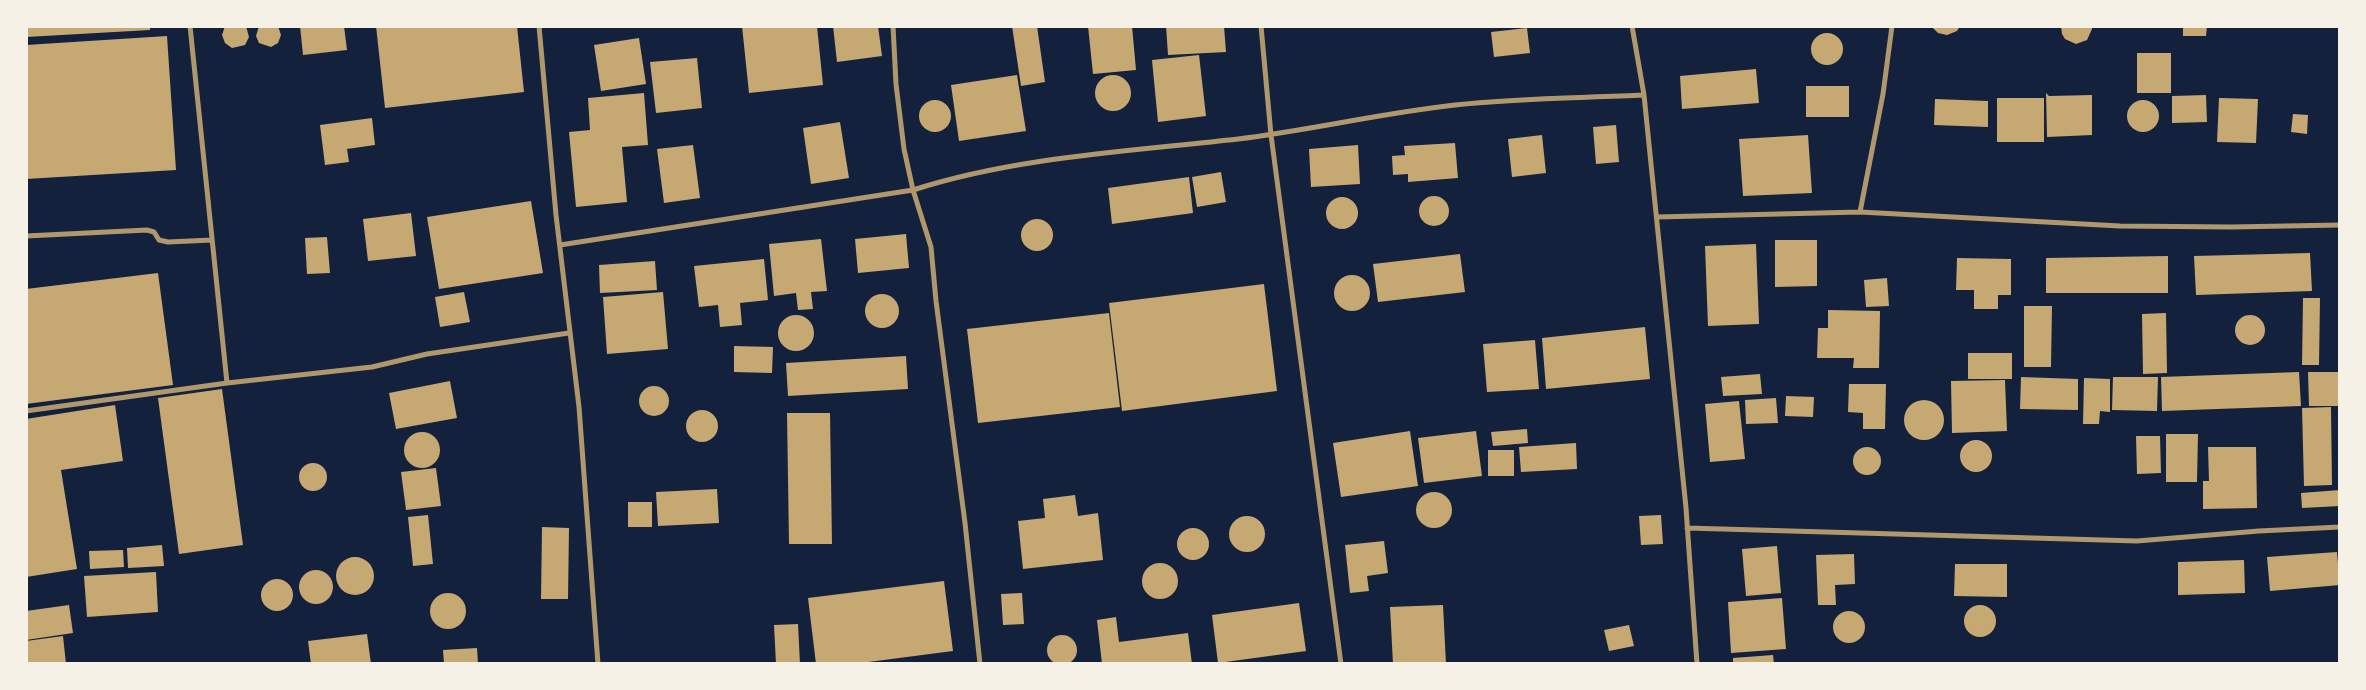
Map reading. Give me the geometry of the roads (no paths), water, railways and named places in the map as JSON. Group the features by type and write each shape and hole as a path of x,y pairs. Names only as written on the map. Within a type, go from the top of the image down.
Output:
{"street":[{"path":"190,26 227,383"},
{"path":"538,26 569,332 579,408 598,664"},
{"path":"893,26 901,124 913,190 932,247 938,320 965,523 980,664"},
{"path":"1261,26 1271,135 1341,664"},
{"path":"1632,26 1644,95 1687,528 1697,664"},
{"path":"1860,212 1883,94 1892,26"},
{"path":"560,245 913,190 942,180 1025,164 1271,135 1457,104 1644,95"},
{"path":"1656,217 1860,212 2120,226 2231,227 2340,225"},
{"path":"26,236 147,230 154,232 159,240 168,242 212,240"},
{"path":"26,411 227,383 372,367 426,354 569,332"},
{"path":"1687,528 2137,541 2259,531 2340,528"}]}
